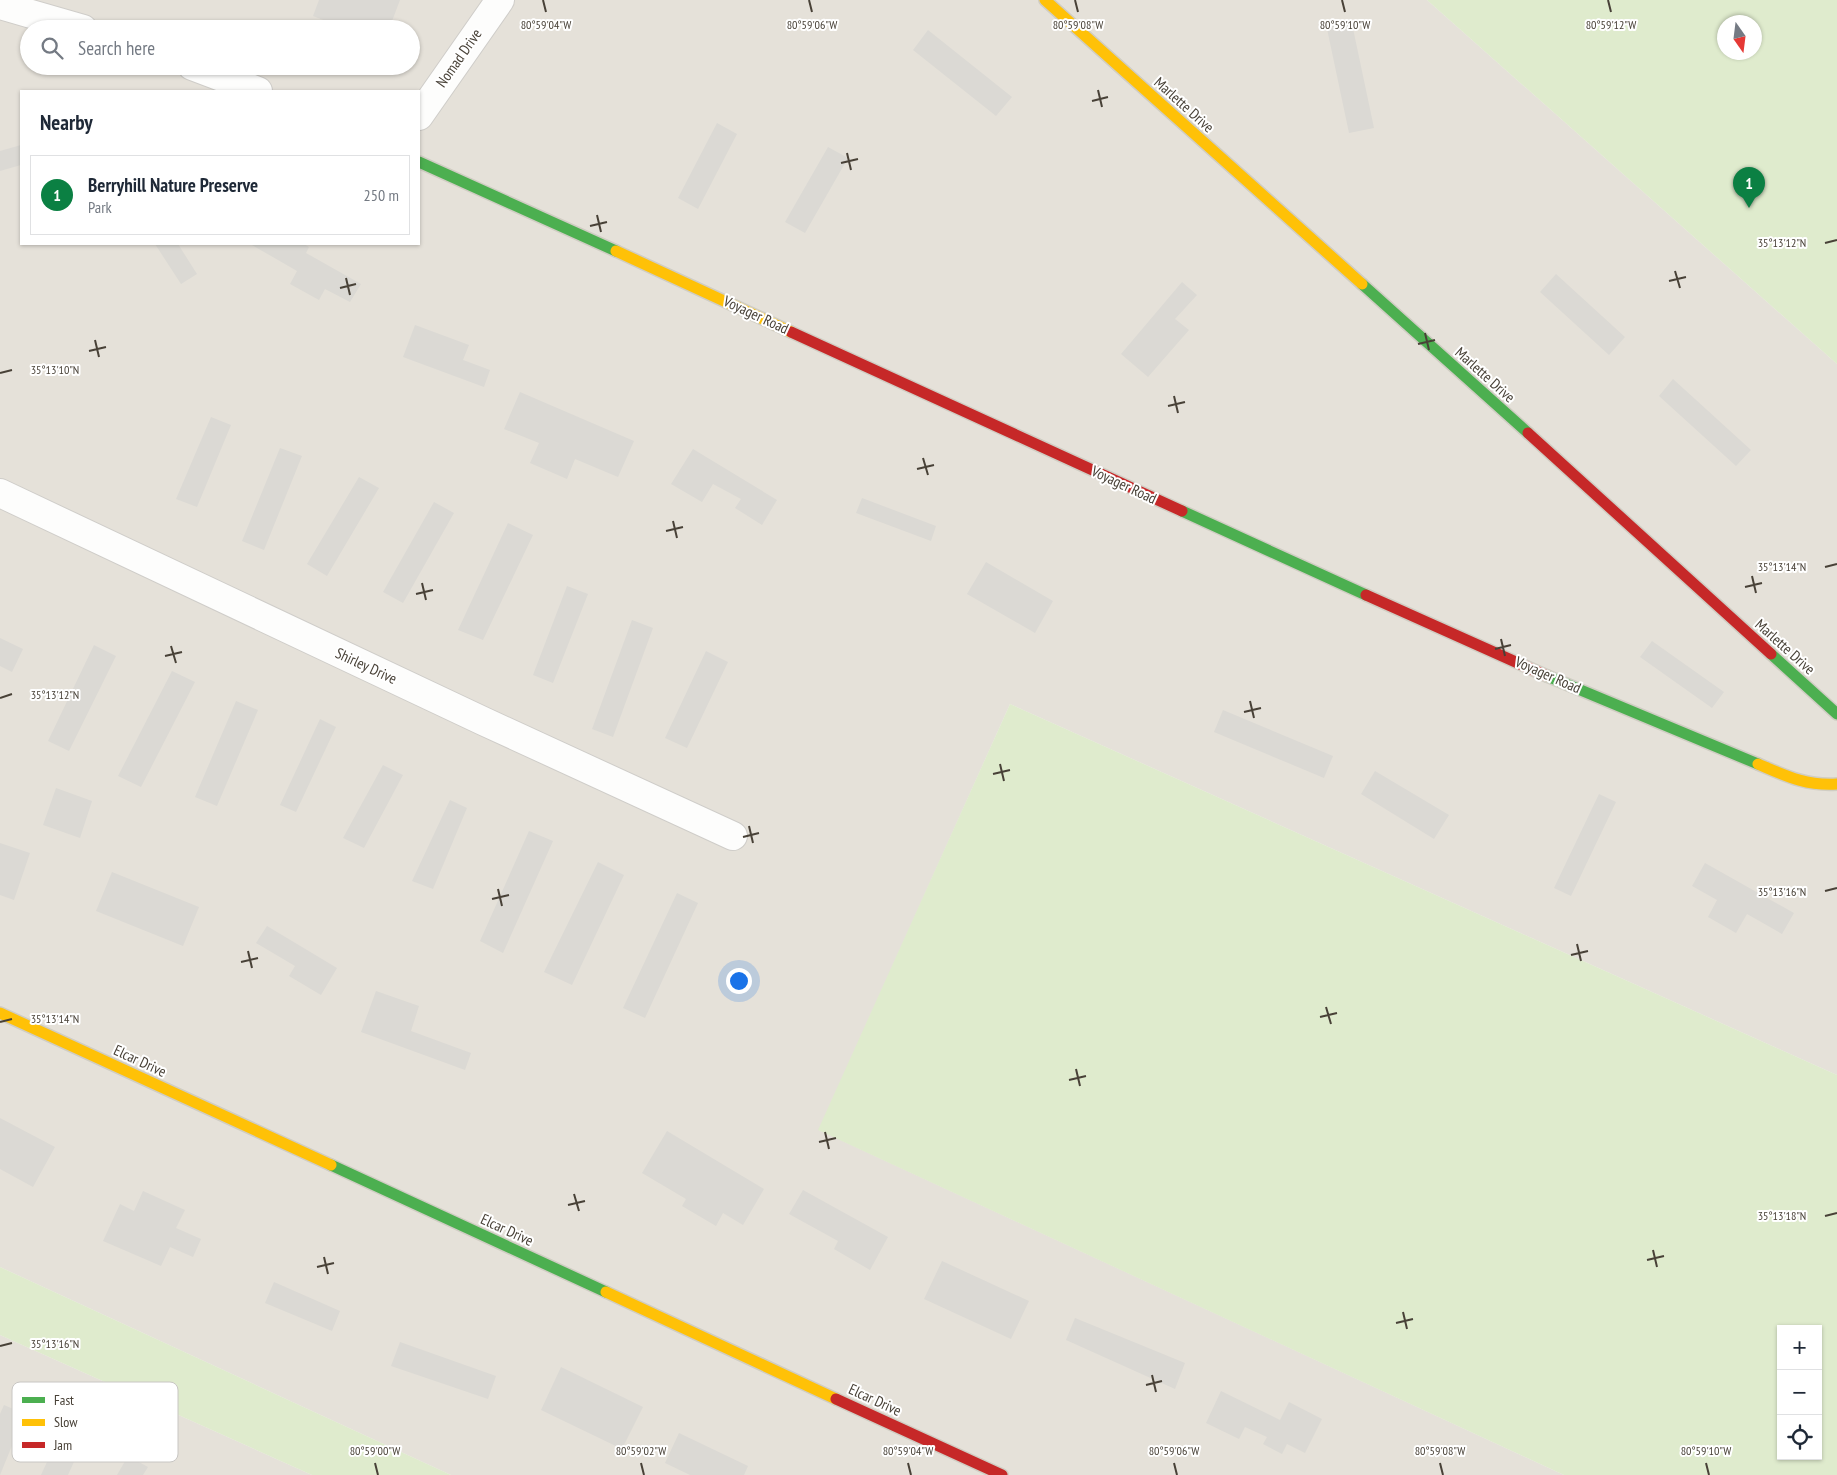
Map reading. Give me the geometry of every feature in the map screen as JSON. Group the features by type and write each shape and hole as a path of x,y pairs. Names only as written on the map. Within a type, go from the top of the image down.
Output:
{"street":[{"name":"Nomad Drive","path":"420,115 500,0"},
{"name":"Marlette Drive","path":"1045,0 1837,714"},
{"path":"0,5 52,20"},
{"path":"216,75 255,90"},
{"name":"Voyager Road","path":"420,162 1334,581 1687,736 1802,782 1819,785 1837,784"},
{"name":"Shirley Drive","path":"0,493 456,709 733,836"},
{"name":"Elcar Drive","path":"0,1013 1002,1475"}],"shaded area":[{"path":"0,0 1427,0 1837,364 1837,1075 1010,704 819,1130 1564,1475 451,1475 0,1267"},
{"path":"0,1335 105,1382 12,1382 12,1462 178,1462 178,1415 312,1475 0,1475"}],"green space":[{"path":"1427,0 1837,0 1837,364"},
{"path":"1010,704 1837,1075 1837,1475 1564,1475 818,1130"},
{"path":"0,1267 451,1475 312,1475 178,1415 178,1382 105,1382 0,1335"}],"building":[{"path":"319,0 400,0 392,20 323,20 313,16"},
{"path":"1351,19 1374,128 1349,133 1326,24"},
{"path":"928,30 1012,97 996,116 913,50"},
{"path":"717,123 737,134 698,209 678,198"},
{"path":"20,145 20,165 0,171 0,151"},
{"path":"828,147 848,158 805,233 785,222"},
{"path":"156,245 179,245 197,274 181,284"},
{"path":"252,245 306,245 309,247 306,253 361,284 350,302 325,289 319,300 290,284 297,271"},
{"path":"1556,274 1625,337 1609,355 1540,292"},
{"path":"1182,282 1197,295 1175,319 1189,330 1148,377 1121,354"},
{"path":"415,325 469,345 463,360 490,370 484,387 403,357"},
{"path":"1673,379 1751,450 1736,466 1659,396"},
{"path":"520,392 634,441 618,477 575,459 567,479 530,463 539,443 504,429"},
{"path":"211,417 231,425 197,507 176,499"},
{"path":"280,448 302,456 264,550 242,541"},
{"path":"693,449 777,500 762,525 735,508 741,499 713,484 702,502 671,484"},
{"path":"359,477 379,488 327,576 307,564"},
{"path":"862,498 936,526 931,541 856,513"},
{"path":"434,502 454,513 403,603 383,592"},
{"path":"508,523 533,535 483,640 458,630"},
{"path":"986,562 1053,601 1035,633 967,594"},
{"path":"567,586 588,594 553,683 533,675"},
{"path":"632,620 653,628 613,737 592,729"},
{"path":"0,638 23,649 12,672 0,666"},
{"path":"1652,641 1724,692 1712,708 1640,657"},
{"path":"94,645 116,656 69,751 48,741"},
{"path":"706,651 728,662 687,748 665,738"},
{"path":"172,671 195,682 141,787 118,776"},
{"path":"236,701 258,710 217,806 195,797"},
{"path":"1223,710 1333,756 1324,778 1214,732"},
{"path":"320,719 336,727 296,812 280,805"},
{"path":"383,765 403,775 364,848 343,838"},
{"path":"1375,771 1449,815 1434,839 1361,794"},
{"path":"56,788 92,801 80,838 43,825"},
{"path":"1599,794 1616,802 1571,896 1554,888"},
{"path":"450,800 467,808 433,889 412,881"},
{"path":"529,831 553,841 503,953 480,941"},
{"path":"0,843 30,853 14,900 0,895"},
{"path":"598,862 624,875 572,985 544,972"},
{"path":"1705,863 1794,913 1782,934 1747,914 1736,933 1708,917 1717,900 1692,886"},
{"path":"112,872 199,907 183,946 96,911"},
{"path":"677,893 698,903 645,1018 623,1008"},
{"path":"267,926 337,968 321,995 289,976 295,966 256,943"},
{"path":"376,991 419,1006 411,1031 471,1053 465,1070 361,1032"},
{"path":"0,1118 55,1147 33,1187 0,1169"},
{"path":"667,1131 764,1189 743,1225 723,1213 716,1226 682,1206 686,1199 642,1173"},
{"path":"803,1190 888,1237 870,1270 834,1249 838,1241 789,1214"},
{"path":"143,1191 185,1210 176,1228 201,1239 193,1257 170,1247 161,1266 103,1241 120,1204 134,1211"},
{"path":"942,1261 1029,1301 1011,1339 924,1299"},
{"path":"274,1282 340,1311 332,1331 265,1303"},
{"path":"1075,1318 1185,1363 1175,1389 1066,1340"},
{"path":"400,1342 496,1376 488,1399 391,1366"},
{"path":"561,1367 643,1407 622,1449 541,1410"},
{"path":"1221,1391 1280,1420 1289,1402 1322,1419 1305,1453 1287,1444 1282,1454 1263,1444 1267,1437 1245,1427 1239,1439 1206,1423"},
{"path":"4,1405 12,1408 12,1446 0,1475 0,1414"},
{"path":"679,1433 748,1466 744,1475 690,1475 665,1463"},
{"path":"47,1462 74,1462 68,1475 41,1475"},
{"path":"125,1462 139,1462 148,1467 143,1475 117,1475"}],"traffic: fast":[{"path":"420,162 616,251"},
{"path":"1362,284 1528,433"},
{"path":"1182,511 1366,595"},
{"path":"1771,654 1837,714"},
{"path":"1547,676 1758,764"},
{"path":"331,1165 606,1292"}],"traffic: slow":[{"path":"1045,0 1362,284"},
{"path":"616,251 791,332"},
{"path":"1758,764 1806,782 1837,784"},
{"path":"0,1013 331,1165"},
{"path":"606,1292 836,1399"}],"traffic: jam":[{"path":"791,332 1182,511"},
{"path":"1528,433 1771,654"},
{"path":"1366,595 1547,676"},
{"path":"836,1399 1002,1475"}],"place":[{"name":"Berryhill Nature Preserve","path":"1749,208"}]}
